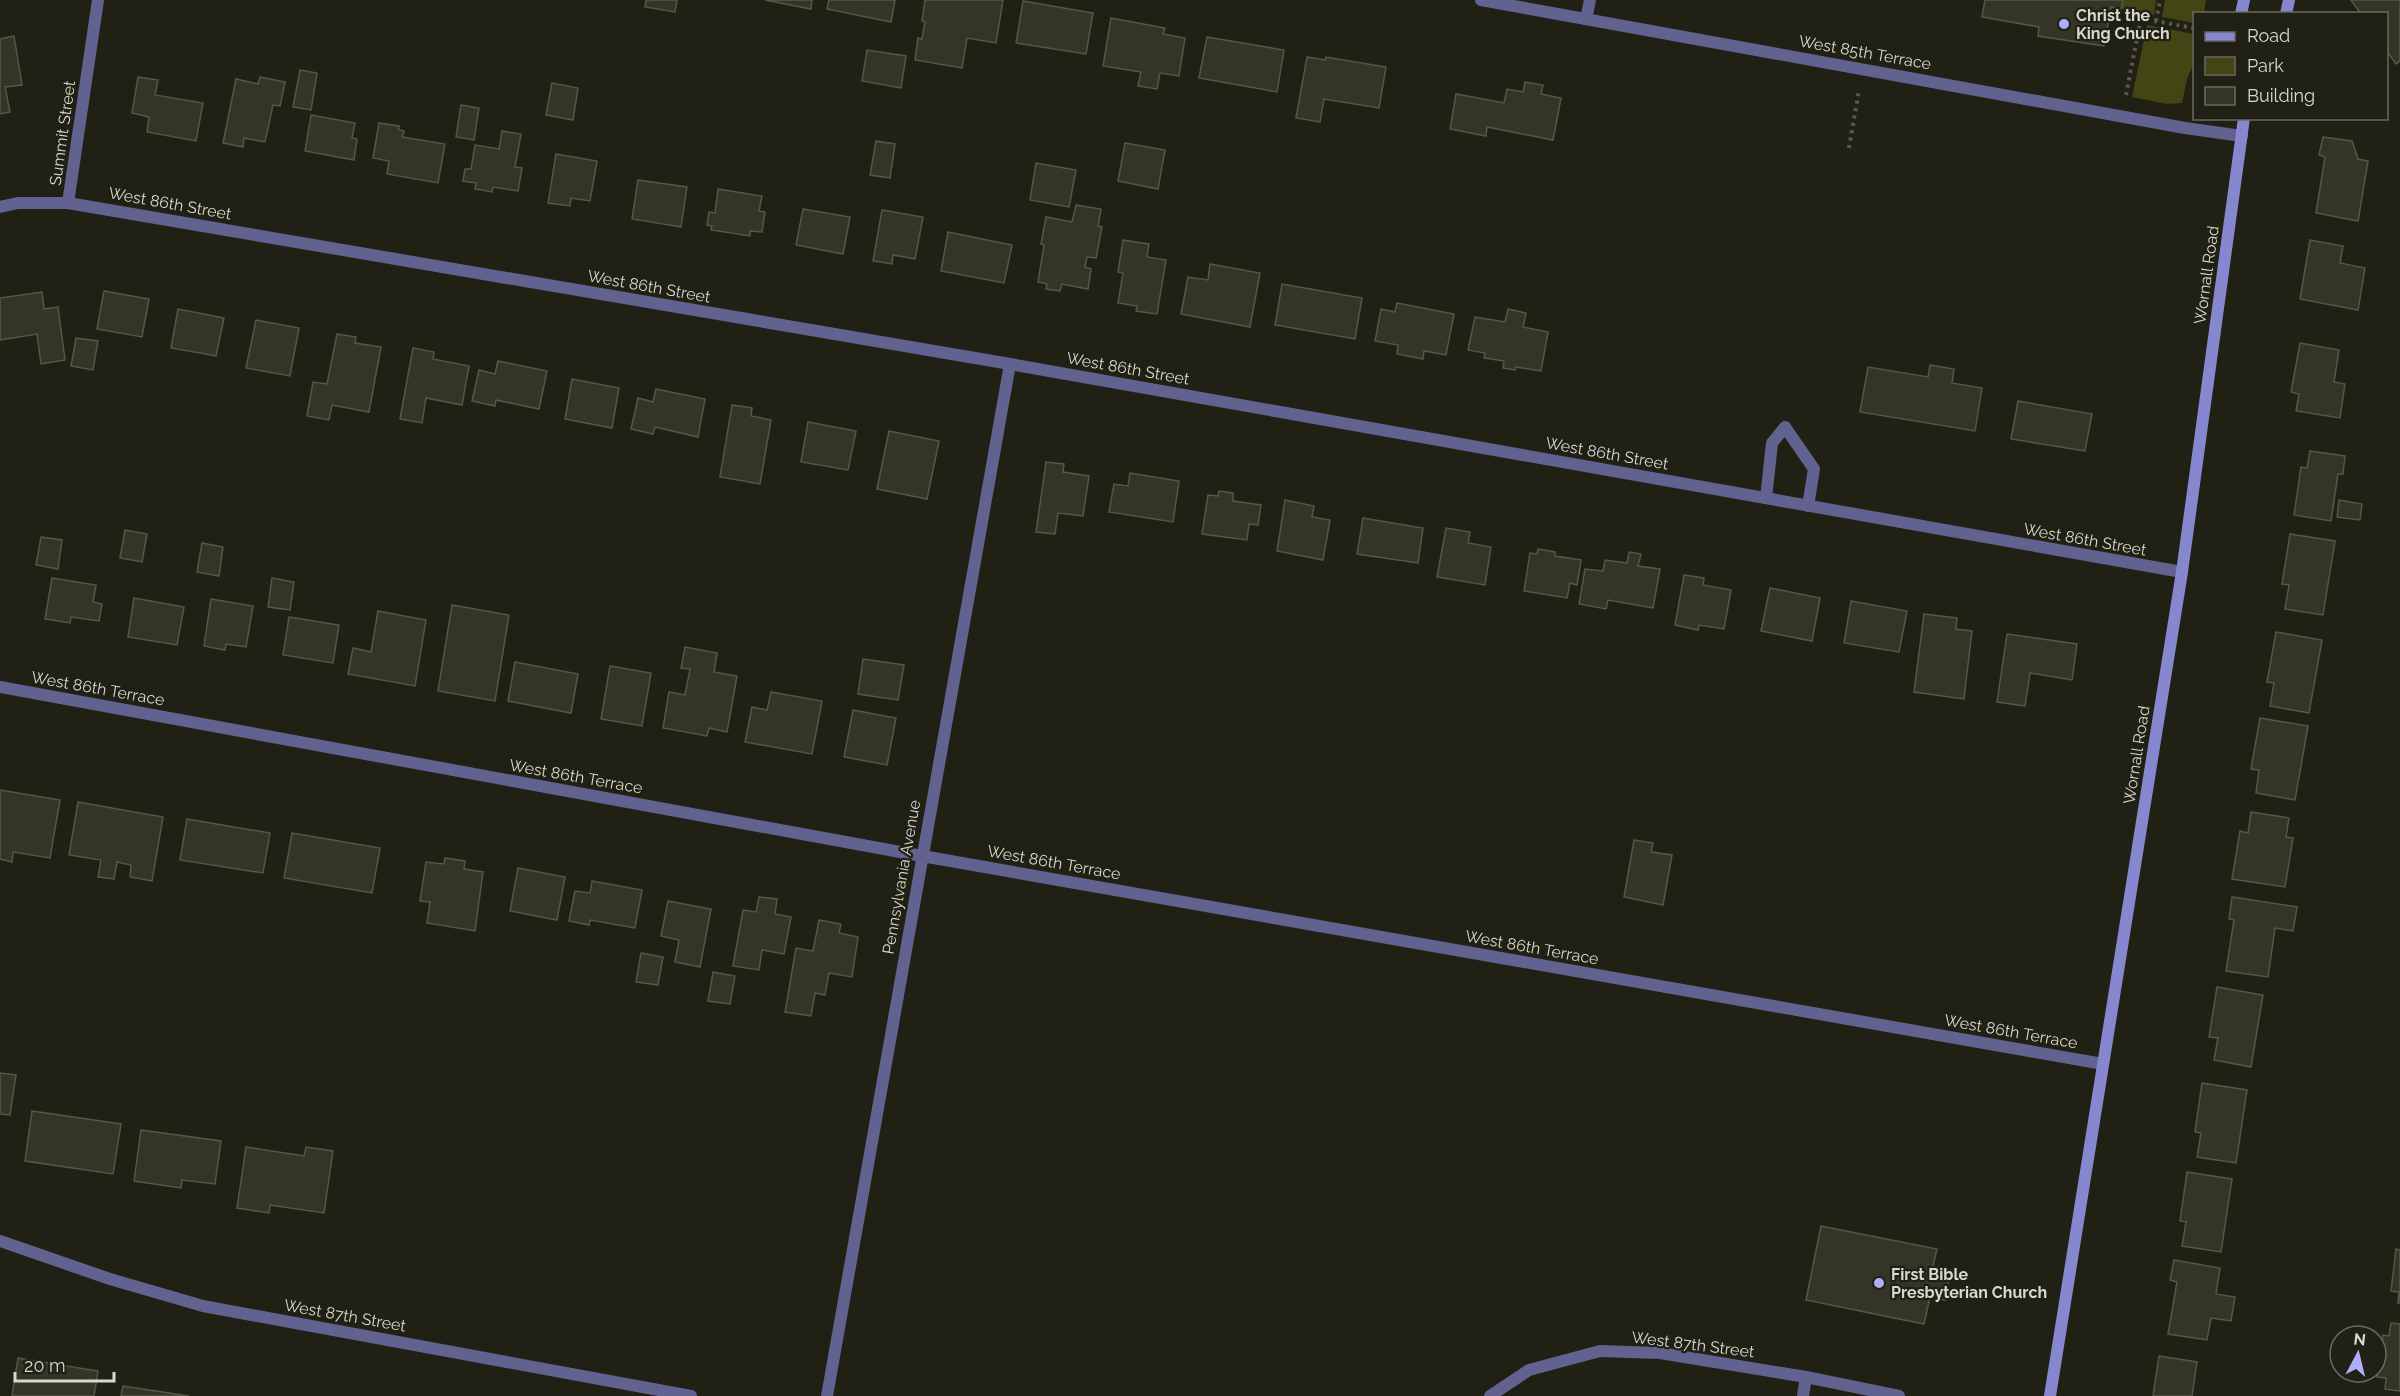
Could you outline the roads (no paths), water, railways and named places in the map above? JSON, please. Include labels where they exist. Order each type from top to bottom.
[{"type":"main road","name":"Wornall Road","points":[[2050,1396],[2182,573],[2244,120]]},
{"type":"street","name":"Summit Street","points":[[0,207],[18,203],[68,203],[98,0]]},
{"type":"street","name":"West 85th Terrace","points":[[1481,0],[2185,128],[2242,136]]},
{"type":"street","points":[[1586,19],[1590,0]]},
{"type":"street","name":"West 86th Street","points":[[68,203],[1011,364],[2182,573]]},
{"type":"street","name":"Pennsylvania Avenue","points":[[827,1396],[1011,364]]},
{"type":"street","points":[[1766,498],[1772,443],[1785,427],[1814,469],[1808,506]]},
{"type":"street","name":"West 86th Terrace","points":[[0,687],[922,856],[2103,1064]]},
{"type":"street","name":"West 87th Street","points":[[0,1241],[110,1279],[203,1306],[691,1396]]},
{"type":"street","name":"West 87th Street","points":[[1490,1396],[1529,1370],[1600,1351],[1660,1353],[1806,1377],[1899,1396]]},
{"type":"street","points":[[1803,1396],[1806,1377]]},
{"type":"place","name":"Christ the King Church","points":[[2064,24]]},
{"type":"place","name":"First Bible Presbyterian Church","points":[[1879,1283]]}]
